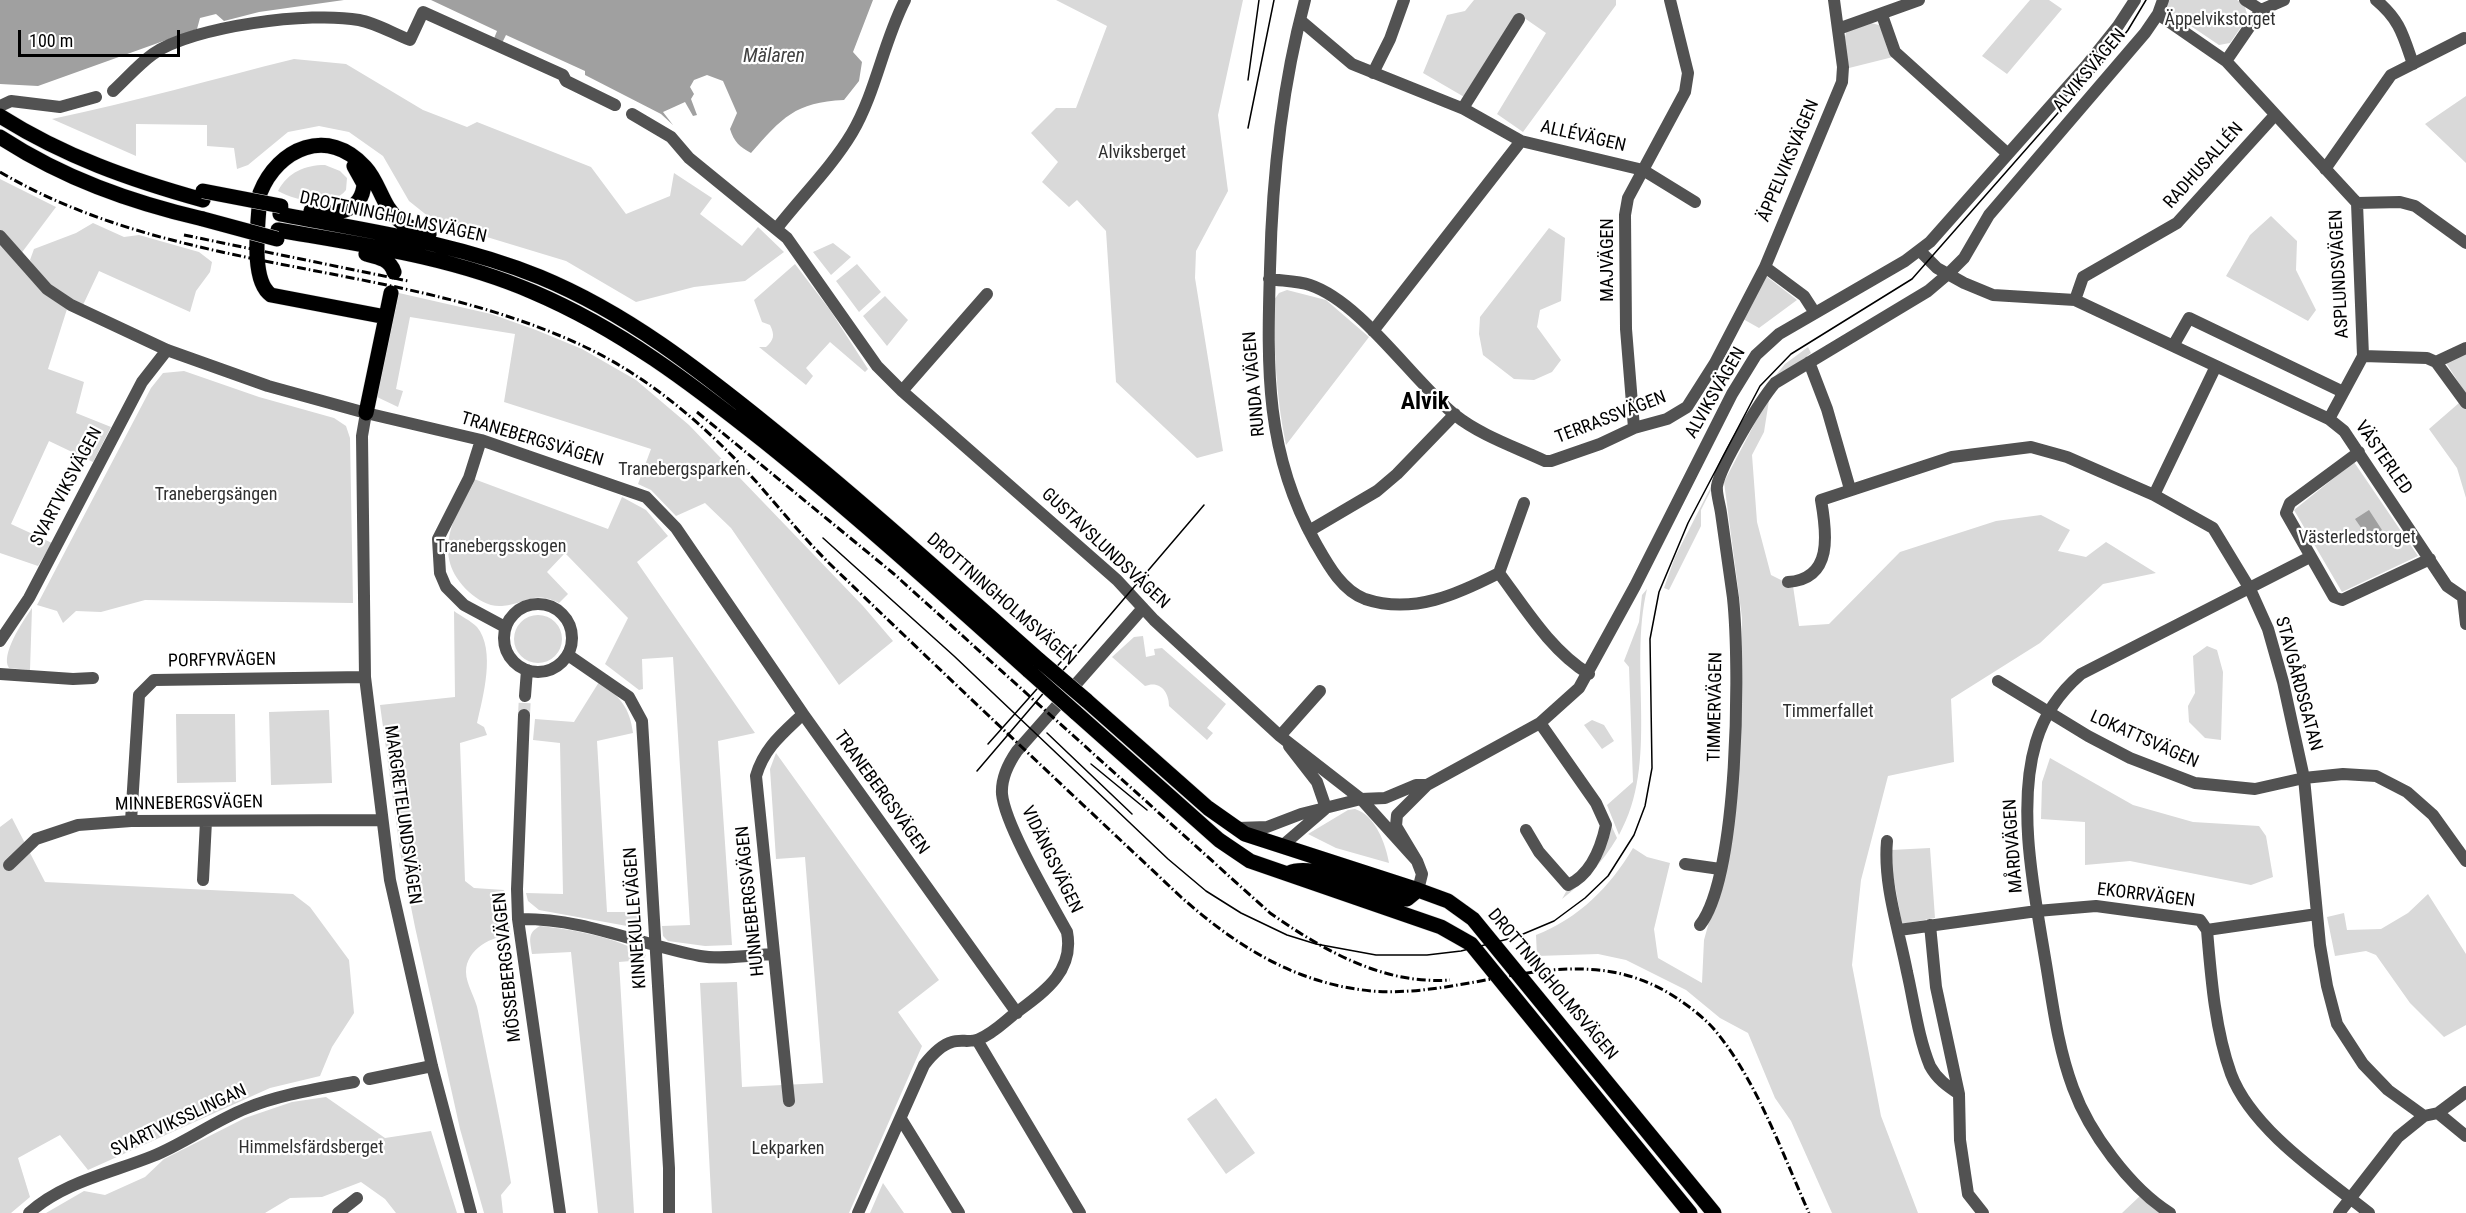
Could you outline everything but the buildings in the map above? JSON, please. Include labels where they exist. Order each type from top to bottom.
[{"type":"main road","name":"DROTTNINGHOLMSVÄGEN","points":[[0,116],[67,153],[152,186],[280,210],[444,246],[542,278],[589,300],[636,327],[714,382],[854,497],[1034,665],[1075,712],[1219,840],[1250,861],[1441,927],[1471,944],[1690,1213]]},
{"type":"main road","name":"DROTTNINGHOLMSVÄGEN","points":[[0,137],[74,178],[147,206],[277,235],[428,258],[485,274],[558,303],[630,342],[705,394],[791,462],[1034,665],[1086,700],[1208,808],[1234,828],[1256,839],[1448,901],[1473,919],[1713,1213]]},
{"type":"main road","points":[[386,317],[271,295],[261,284],[258,261],[260,193],[264,181],[279,161],[290,153],[303,148],[321,146],[339,150],[357,159],[372,176],[392,214],[406,226],[508,258],[542,278]]},
{"type":"main road","points":[[258,261],[266,194],[281,169],[304,156],[329,153],[353,165],[363,178],[364,188],[360,199],[346,210],[330,213],[280,210]]},
{"type":"main road","points":[[277,235],[374,256],[389,263],[394,272]]},
{"type":"main road","points":[[366,413],[391,292]]},
{"type":"main road","points":[[1282,846],[1281,858],[1287,874],[1304,870],[1398,898],[1413,896],[1418,890]]},
{"type":"street","points":[[777,228],[851,134],[867,102],[895,20],[905,0]]},
{"type":"street","name":"RUNDA VÄGEN","points":[[1305,0],[1272,180],[1269,279],[1268,366],[1276,437],[1297,507],[1329,567],[1345,585],[1365,599],[1422,604],[1459,594],[1499,573]]},
{"type":"street","points":[[1373,73],[1390,39],[1404,0]]},
{"type":"street","name":"MAJVÄGEN","points":[[1634,428],[1626,329],[1625,215],[1628,198],[1685,92],[1688,73],[1670,0]]},
{"type":"street","name":"ÄPPELVIKSVÄGEN","points":[[1765,267],[1842,82],[1843,67],[1834,0]]},
{"type":"street","points":[[1838,29],[1919,0]]},
{"type":"street","name":"ALVIKSVÄGEN","points":[[1417,861],[1395,821],[1402,808],[1427,785],[1540,723],[1567,701],[1589,674],[1746,369],[1779,334],[1920,251],[2008,154],[2118,26],[2135,0]]},
{"type":"street","name":"ALVIKSVÄGEN","points":[[1717,486],[1762,399],[1775,383],[1928,291],[1964,258],[1989,215],[2117,68],[2158,14],[2163,0]]},
{"type":"street","points":[[2245,0],[2261,10]]},
{"type":"street","points":[[2158,14],[2226,61],[2261,10],[2284,0]]},
{"type":"street","points":[[2376,0],[2391,12],[2400,24],[2413,64]]},
{"type":"street","points":[[113,91],[154,53],[193,37],[232,26],[268,20],[360,20],[410,40],[423,12],[563,75],[566,81],[615,105]]},
{"type":"street","points":[[1882,15],[1895,52],[2008,154]]},
{"type":"street","points":[[1463,108],[1519,19]]},
{"type":"street","name":"ALLÉVÄGEN","points":[[1300,20],[1352,64],[1463,108],[1521,141],[1643,170],[1695,202]]},
{"type":"street","points":[[2325,169],[2391,75],[2464,38]]},
{"type":"street","name":"ASPLUNDSVÄGEN","points":[[2226,61],[2357,203],[2362,356],[2341,391],[2329,419]]},
{"type":"street","points":[[0,106],[11,101],[60,107],[96,98]]},
{"type":"street","name":"GUSTAVSLUNDSVÄGEN","points":[[632,114],[671,137],[689,158],[777,228],[798,250],[877,366],[902,391],[1117,580],[1143,608],[1283,739],[1317,782],[1326,808]]},
{"type":"street","name":"RADHUSALLÉN","points":[[2075,300],[2084,277],[2177,223],[2275,115]]},
{"type":"street","points":[[1373,331],[1521,141]]},
{"type":"street","points":[[2357,203],[2400,202],[2415,206],[2466,243]]},
{"type":"street","name":"TRANEBERGSVÄGEN","points":[[0,236],[47,289],[71,305],[167,350],[268,386],[366,413],[481,440],[646,497],[676,528],[803,714],[1017,1012]]},
{"type":"street","name":"VÄSTERLED","points":[[1920,251],[1931,263],[1948,274],[1993,294],[2075,300],[2329,419],[2344,431],[2359,452],[2447,586],[2464,599]]},
{"type":"street","points":[[1765,267],[1804,296],[1815,313]]},
{"type":"street","name":"TERRASSVÄGEN","points":[[1269,279],[1309,285],[1327,293],[1373,331],[1466,423],[1545,461],[1600,444],[1634,428],[1667,418],[1687,407],[1715,363],[1765,267]]},
{"type":"street","points":[[902,391],[987,294]]},
{"type":"street","points":[[2173,346],[2189,318],[2341,391]]},
{"type":"street","points":[[2436,362],[2466,348]]},
{"type":"street","name":"SVARTVIKSVÄGEN","points":[[0,641],[29,598],[142,382],[167,350]]},
{"type":"street","points":[[2362,356],[2427,358],[2436,362],[2466,403]]},
{"type":"street","points":[[1809,362],[1827,409],[1850,489]]},
{"type":"street","points":[[2154,495],[2216,366]]},
{"type":"street","name":"MARGRETELUNDSVÄGEN","points":[[366,413],[362,436],[365,677],[382,820],[390,880],[432,1066],[471,1213]]},
{"type":"street","points":[[1309,531],[1377,491],[1397,474],[1455,414]]},
{"type":"street","points":[[481,440],[469,478],[438,538],[440,573],[446,587],[464,605],[505,627]]},
{"type":"street","name":"STAVGÅRDSGATAN","points":[[1788,582],[1802,581],[1813,576],[1819,569],[1826,530],[1821,500],[1953,457],[2031,447],[2067,458],[2154,495],[2213,528],[2250,589],[2268,629],[2283,682],[2304,778],[2317,914],[2327,986],[2337,1024],[2362,1065],[2388,1090],[2424,1116]]},
{"type":"street","points":[[2359,452],[2290,503],[2286,513],[2334,597],[2342,600],[2430,560]]},
{"type":"street","name":"TIMMERVÄGEN","points":[[1700,925],[1709,913],[1720,869],[1735,749],[1736,675],[1733,598],[1717,486]]},
{"type":"street","points":[[1524,502],[1499,573],[1549,637],[1570,660],[1589,674]]},
{"type":"street","name":"MÅRDVÄGEN","points":[[2170,1213],[2118,1163],[2096,1134],[2073,1090],[2059,1046],[2037,911],[2027,815],[2029,774],[2036,742],[2049,713],[2062,691],[2080,674],[2310,557]]},
{"type":"street","points":[[2464,599],[2466,624]]},
{"type":"street","points":[[537,603],[548,604],[565,616],[570,625],[573,635],[568,655],[563,662],[546,672],[526,670],[510,658],[503,638],[505,627],[517,610],[537,603]]},
{"type":"street","name":"VIDÄNGSVÄGEN","points":[[977,1040],[1052,985],[1058,976],[1069,942],[1067,932],[1008,813],[1002,795],[1005,774],[1017,751],[1143,608]]},
{"type":"street","name":"KINNEKULLEVÄGEN","points":[[568,655],[629,697],[642,721],[669,1168],[669,1213]]},
{"type":"street","points":[[525,696],[526,670]]},
{"type":"street","points":[[0,674],[74,679],[93,678]]},
{"type":"street","name":"PORFYRVÄGEN","points":[[130,821],[139,695],[154,680],[365,677]]},
{"type":"street","name":"LOKATTSVÄGEN","points":[[1998,681],[2049,713],[2130,758],[2196,783],[2255,789],[2304,778],[2343,774],[2376,777],[2406,792],[2433,815],[2466,861]]},
{"type":"street","points":[[1283,739],[1320,691]]},
{"type":"street","name":"HUNNEBERGSVÄGEN","points":[[789,1101],[756,776],[760,761],[771,744],[803,714]]},
{"type":"street","name":"MÖSSEBERGSVÄGEN","points":[[524,715],[517,889],[518,918],[560,1213]]},
{"type":"street","points":[[1527,830],[1539,852],[1568,885],[1575,882],[1595,859],[1606,825],[1596,803],[1540,723]]},
{"type":"street","name":"GUSTAVSLUNDSVÄGEN","points":[[1283,739],[1303,751],[1361,799],[1417,861]]},
{"type":"street","name":"ALVIKSVÄGEN","points":[[1234,828],[1267,827],[1301,814],[1361,799],[1385,798],[1416,785],[1427,785]]},
{"type":"street","points":[[1282,846],[1326,808]]},
{"type":"street","name":"MINNEBERGSVÄGEN","points":[[9,865],[36,839],[78,825],[130,821],[382,820]]},
{"type":"street","points":[[203,880],[206,821]]},
{"type":"street","points":[[1887,841],[1886,859],[1899,930],[1917,1019],[1930,1065],[1940,1081],[1959,1095]]},
{"type":"street","points":[[1417,861],[1422,874],[1418,890]]},
{"type":"street","points":[[1685,864],[1720,869]]},
{"type":"street","name":"EKORRVÄGEN","points":[[1899,930],[2037,911],[2106,907],[2200,920],[2207,930],[2317,914]]},
{"type":"street","points":[[518,918],[550,918],[605,929],[655,945],[702,956],[774,954]]},
{"type":"street","points":[[1930,925],[1936,987],[1959,1095],[1960,1140],[1968,1194],[1983,1213]]},
{"type":"street","points":[[2207,930],[2211,974],[2232,1076],[2248,1106],[2281,1141],[2369,1213]]},
{"type":"street","points":[[858,1213],[924,1065],[933,1054],[952,1041],[977,1040],[1080,1213]]},
{"type":"street","points":[[369,1079],[432,1066]]},
{"type":"street","name":"SVARTVIKSSLINGAN","points":[[29,1213],[45,1199],[72,1184],[112,1172],[158,1154],[246,1108],[286,1096],[354,1082]]},
{"type":"street","points":[[2339,1213],[2398,1137],[2424,1116],[2438,1113],[2466,1092]]},
{"type":"street","points":[[2438,1113],[2466,1136]]},
{"type":"street","points":[[901,1119],[959,1213]]},
{"type":"street","points":[[338,1213],[357,1198]]},
{"type":"green space","name":"Alviksberget","points":[[1056,0],[1243,0],[1218,115],[1228,191],[1196,251],[1195,278],[1223,451],[1197,458],[1116,382],[1106,231],[1077,200],[1069,207],[1042,182],[1058,162],[1031,133],[1056,108],[1076,108],[1107,26]]},
{"type":"green space","points":[[1474,0],[1616,0],[1616,5],[1523,132],[1497,114],[1546,33],[1520,15],[1466,98],[1423,73],[1447,15],[1465,11]]},
{"type":"green space","points":[[2030,0],[2049,0],[2062,9],[2007,74],[1982,56]]},
{"type":"green space","name":"Äppelvikstorget","points":[[2167,0],[2237,0],[2244,4],[2248,17],[2230,43],[2219,45],[2164,8]]},
{"type":"green space","points":[[1871,23],[1879,25],[1893,57],[1849,68],[1844,40],[1847,30]]},
{"type":"green space","points":[[294,59],[346,64],[423,110],[467,127],[477,122],[591,167],[626,214],[670,196],[674,173],[712,198],[700,214],[742,246],[758,227],[784,252],[745,281],[694,287],[636,302],[566,261],[434,221],[409,201],[383,156],[349,132],[319,126],[288,132],[248,165],[237,169],[234,148],[207,146],[207,125],[136,124],[136,156],[52,119]]},
{"type":"green space","points":[[2466,96],[2466,163],[2425,124]]},
{"type":"green space","points":[[325,165],[340,171],[347,178],[346,190],[340,196],[332,200],[313,201],[294,198],[278,191],[292,174],[311,166]]},
{"type":"green space","points":[[0,179],[56,207],[20,255],[0,231]]},
{"type":"green space","points":[[2271,216],[2297,241],[2296,270],[2316,310],[2308,321],[2226,276],[2250,235]]},
{"type":"green space","points":[[93,223],[124,237],[139,235],[199,252],[212,262],[210,272],[196,291],[190,312],[99,271],[83,305],[67,297],[46,281],[30,260],[34,249],[76,233]]},
{"type":"green space","points":[[1549,228],[1565,238],[1561,301],[1540,310],[1537,327],[1561,360],[1552,372],[1534,380],[1514,379],[1483,355],[1479,334],[1480,317]]},
{"type":"green space","points":[[0,243],[43,293],[67,309],[48,369],[84,382],[76,413],[111,427],[93,462],[49,441],[11,524],[52,543],[38,566],[0,553]]},
{"type":"green space","points":[[833,243],[851,257],[831,275],[813,252]]},
{"type":"green space","points":[[795,264],[830,310],[868,369],[865,372],[830,342],[806,368],[813,376],[806,385],[759,347],[766,347],[771,342],[773,332],[770,325],[762,322],[754,300]]},
{"type":"green space","points":[[857,264],[881,292],[859,312],[836,281]]},
{"type":"green space","points":[[1766,276],[1797,300],[1759,328],[1743,319]]},
{"type":"green space","points":[[1287,290],[1326,300],[1369,337],[1286,445],[1276,373],[1274,300],[1279,293]]},
{"type":"green space","name":"Tranebergsparken","points":[[399,293],[491,314],[536,330],[582,349],[636,380],[689,425],[863,606],[893,641],[839,685],[731,528],[705,503],[676,516],[651,490],[638,484],[651,449],[504,402],[515,334],[410,317],[396,389],[403,391],[398,407],[377,397]]},
{"type":"green space","points":[[885,296],[908,320],[887,346],[863,316]]},
{"type":"green space","points":[[1808,347],[1811,353],[1775,385],[1734,445],[1701,510],[1701,526],[1669,590],[1664,588],[1675,557],[1755,401],[1785,364]]},
{"type":"green space","points":[[2466,353],[2466,394],[2446,363]]},
{"type":"green space","name":"Tranebergsängen","points":[[184,371],[259,397],[334,418],[346,426],[350,438],[353,603],[145,600],[101,612],[76,611],[63,623],[57,611],[37,605],[151,388],[163,373]]},
{"type":"green space","name":"Timmerfallet","points":[[1770,394],[1764,432],[1752,455],[1757,522],[1771,575],[1793,586],[1799,626],[1829,624],[1900,552],[1996,521],[2041,515],[2070,530],[2058,551],[2086,557],[2106,542],[2156,573],[2103,584],[2040,643],[1951,699],[1954,762],[1888,776],[1861,880],[1852,965],[1881,1116],[1918,1213],[1832,1213],[1791,1121],[1775,1098],[1748,1033],[1720,1018],[1686,990],[1626,960],[1598,954],[1537,956],[1536,935],[1566,920],[1592,900],[1614,876],[1633,848],[1647,857],[1670,863],[1654,929],[1658,958],[1702,983],[1704,940],[1724,868],[1741,692],[1742,618],[1724,482]]},
{"type":"green space","points":[[2459,403],[2466,403],[2466,498],[2457,468],[2429,429]]},
{"type":"green space","name":"Västerledstorget","points":[[2354,462],[2418,556],[2342,592],[2294,510]]},
{"type":"green space","name":"Tranebergsskogen","points":[[474,479],[608,529],[622,497],[646,510],[668,536],[637,562],[755,733],[718,741],[732,945],[705,946],[668,941],[663,936],[662,926],[690,925],[673,657],[642,659],[643,689],[639,690],[605,664],[628,618],[565,553],[547,572],[568,594],[559,603],[550,599],[536,598],[511,605],[497,606],[476,598],[469,592],[457,578],[448,550],[453,522]]},
{"type":"green space","points":[[1647,589],[1640,651],[1641,746],[1638,777],[1631,807],[1619,835],[1607,805],[1633,782],[1629,667],[1624,661],[1639,622],[1642,595]]},
{"type":"green space","points":[[32,608],[30,670],[9,668],[7,662],[10,647],[18,629]]},
{"type":"green space","name":"Tranebergsskogen","points":[[454,611],[477,627],[483,637],[487,661],[485,687],[477,723],[484,727],[487,735],[460,743],[465,881],[474,888],[504,890],[511,935],[496,938],[481,945],[470,957],[466,972],[478,1011],[511,1183],[501,1195],[503,1213],[484,1213],[460,1129],[401,857],[380,705],[455,697]]},
{"type":"green space","points":[[533,615],[543,615],[558,625],[562,639],[558,653],[552,659],[543,663],[533,663],[518,653],[514,644],[514,634],[524,619]]},
{"type":"green space","points":[[1143,636],[1146,657],[1155,655],[1154,649],[1162,648],[1226,704],[1207,728],[1213,733],[1207,740],[1169,706],[1163,689],[1155,685],[1145,686],[1112,657],[1134,637]]},
{"type":"green space","points":[[2207,646],[2217,650],[2223,672],[2221,740],[2205,738],[2189,722],[2188,706],[2195,693],[2193,656]]},
{"type":"green space","points":[[599,682],[623,703],[632,724],[633,733],[597,741],[607,912],[642,912],[641,924],[638,928],[539,910],[528,901],[526,893],[563,894],[560,743],[533,740],[535,719],[574,722]]},
{"type":"green space","points":[[329,710],[332,783],[271,785],[269,712]]},
{"type":"green space","points":[[176,714],[235,714],[236,782],[177,783]]},
{"type":"green space","points":[[1592,720],[1604,725],[1614,741],[1602,749],[1584,725]]},
{"type":"green space","name":"Lekparken","points":[[776,753],[939,980],[898,1012],[922,1046],[849,1213],[712,1213],[700,983],[737,982],[742,1087],[823,1083],[805,857],[776,859],[770,769]]},
{"type":"green space","points":[[2050,758],[2133,805],[2193,822],[2259,826],[2266,836],[2273,877],[2251,885],[2130,861],[2085,865],[2085,822],[2041,819],[2042,782]]},
{"type":"green space","points":[[1601,803],[1617,838],[1592,871],[1562,899],[1567,890],[1600,859]]},
{"type":"green space","points":[[1355,809],[1362,812],[1374,824],[1382,839],[1389,863],[1336,848],[1308,834],[1348,810]]},
{"type":"green space","points":[[12,818],[45,882],[293,894],[310,907],[349,960],[354,1013],[332,1047],[320,1076],[270,1088],[88,1170],[60,1135],[18,1158],[30,1197],[11,1213],[0,1213],[0,827]]},
{"type":"green space","points":[[1930,848],[1935,918],[1902,924],[1890,858],[1891,850]]},
{"type":"green space","points":[[2428,894],[2466,954],[2466,1025],[2444,1037],[2410,1003],[2376,955],[2366,951],[2335,956],[2327,917],[2344,913],[2347,930],[2381,929],[2408,913]]},
{"type":"green space","points":[[540,926],[595,935],[621,943],[646,955],[643,960],[619,962],[634,1213],[598,1213],[571,952],[532,954],[531,934]]},
{"type":"green space","name":"Himmelsfärdsberget","points":[[326,1097],[385,1138],[431,1131],[457,1213],[396,1213],[385,1199],[361,1182],[322,1197],[290,1198],[265,1213],[46,1213],[84,1191],[105,1195],[145,1177],[164,1159],[245,1118],[292,1102]]},
{"type":"green space","points":[[1216,1098],[1255,1153],[1226,1174],[1187,1119]]},
{"type":"green space","points":[[883,1183],[904,1213],[870,1213]]},
{"type":"green space","points":[[2140,1196],[2162,1213],[2122,1213]]},
{"type":"water","points":[[0,0],[344,0],[259,12],[224,21],[216,14],[200,18],[197,29],[38,86],[0,84]]},
{"type":"water","name":"Mälaren","points":[[431,0],[873,0],[853,52],[862,62],[859,81],[844,100],[827,101],[801,108],[781,121],[751,153],[738,144],[733,137],[730,129],[737,113],[723,81],[707,75],[694,80],[690,87],[694,94],[691,99],[697,115],[693,116],[685,102],[663,112],[673,125],[661,114],[585,75],[585,71],[506,35],[501,45],[493,41],[497,31]]},
{"type":"water","points":[[2369,510],[2382,530],[2369,539],[2355,519]]},
{"type":"tunnel","points":[[524,715],[525,696]]},
{"type":"tram line","points":[[1248,80],[1259,0]]},
{"type":"tram line","points":[[1248,128],[1274,0]]},
{"type":"tram line","points":[[823,538],[954,656],[1168,859],[1206,891],[1241,913],[1287,935],[1316,944],[1376,955],[1427,955],[1461,951],[1516,937],[1554,921],[1585,898],[1608,876],[1634,835],[1645,806],[1652,768],[1650,639],[1659,592],[1688,523],[1760,386],[1791,354],[1912,279],[2108,56],[2128,30],[2146,0]]},
{"type":"tram line","points":[[977,771],[1204,505]]},
{"type":"tram line","points":[[988,744],[1076,645]]},
{"type":"tram line","points":[[1047,733],[1132,814]]},
{"type":"tram line","points":[[1091,764],[1147,810]]},
{"type":"railway","points":[[0,172],[69,206],[140,231],[214,250],[437,296],[510,317],[604,356],[667,398],[705,430],[741,465],[832,566],[1181,897],[1223,931],[1269,960],[1293,971],[1344,987],[1372,991],[1412,991],[1566,969],[1603,971],[1641,980],[1692,1009],[1713,1028],[1728,1048],[1767,1117],[1809,1213]]},
{"type":"railway","points":[[184,235],[408,281]]},
{"type":"railway","points":[[697,412],[894,574],[1270,913],[1333,952],[1378,971],[1401,977],[1450,980]]},
{"type":"district","name":"Alvik","points":[[1425,403]]}]
